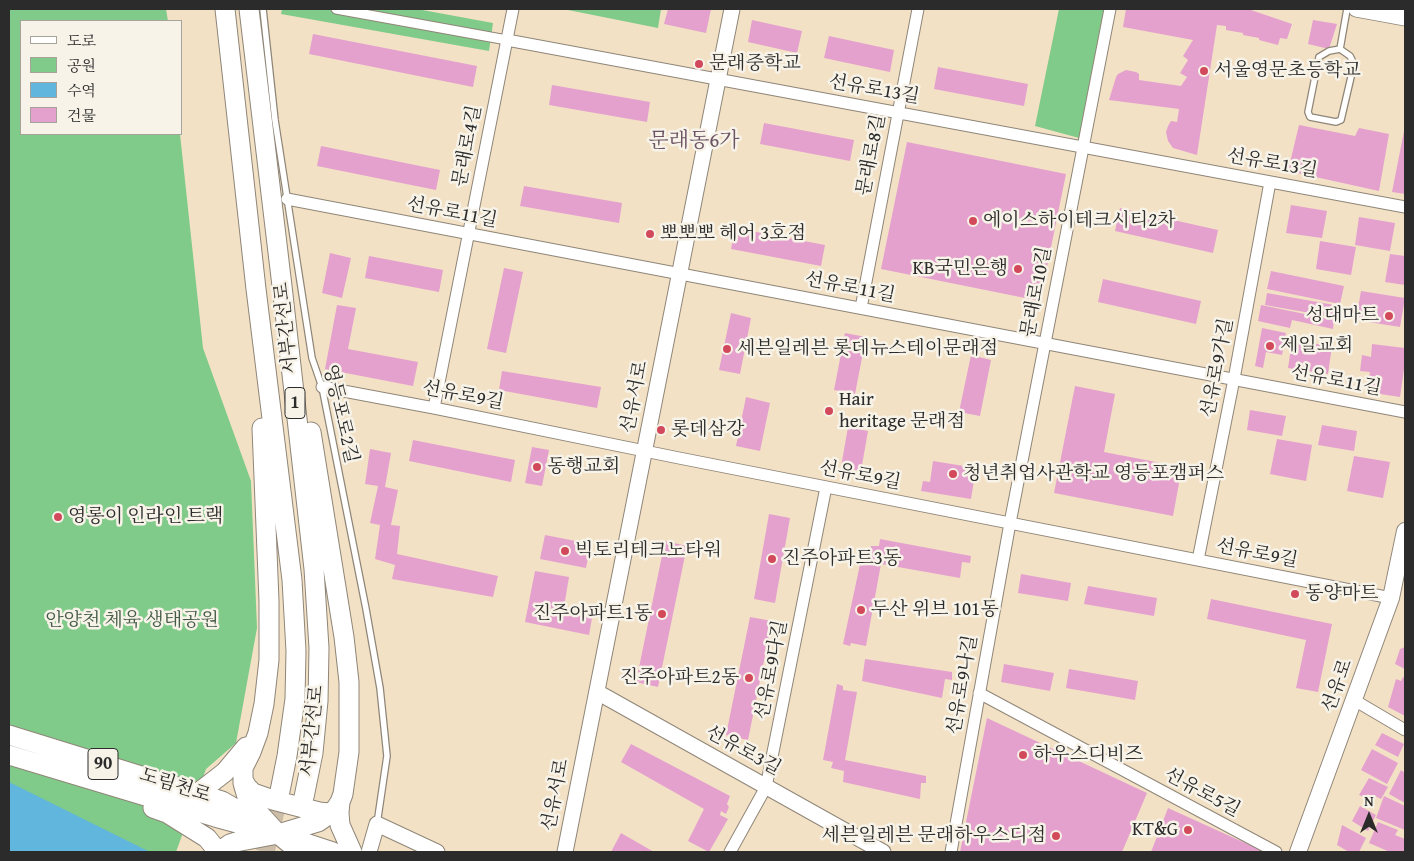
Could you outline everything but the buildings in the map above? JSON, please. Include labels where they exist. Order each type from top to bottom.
[{"type":"main road","name":"서부간선로","points":[[224,9],[292,580],[296,651],[295,699],[280,791]]},
{"type":"main road","name":"서부간선로","points":[[249,9],[313,559],[319,648],[318,701],[313,753],[304,797]]},
{"type":"main road","name":"1","points":[[282,286],[311,435],[344,636],[349,682],[349,752],[337,807],[340,824],[352,852]]},
{"type":"main road","name":"1","points":[[242,776],[243,768],[258,733],[266,685],[270,636],[256,289]]},
{"type":"main road","name":"선유로","points":[[1298,852],[1354,700],[1398,602],[1405,531]]},
{"type":"main road","points":[[218,852],[207,838],[192,809],[258,733]]},
{"type":"main road","name":"도림천로","points":[[9,734],[192,809],[333,852]]},
{"type":"main road","name":"도림천로","points":[[9,755],[192,809]]},
{"type":"main road","points":[[242,776],[247,787],[258,795],[319,812],[328,813],[337,807]]},
{"type":"main road","points":[[242,776],[244,789],[251,803],[278,834],[300,852]]},
{"type":"main road","points":[[218,852],[236,842],[278,834],[318,822],[337,807]]},
{"type":"main road","points":[[218,852],[230,850],[242,852]]},
{"type":"street","name":"선유로13길","points":[[336,9],[1405,206]]},
{"type":"street","name":"문래로4길","points":[[434,408],[513,9]]},
{"type":"street","name":"선유서로","points":[[565,852],[732,9]]},
{"type":"street","name":"문래로8길","points":[[861,308],[918,9]]},
{"type":"street","name":"문래로10길","points":[[1010,523],[1110,9]]},
{"type":"street","points":[[1356,9],[1405,18]]},
{"type":"street","name":"선유로9가길","points":[[1198,560],[1270,182]]},
{"type":"street","name":"선유로11길","points":[[287,199],[1405,412]]},
{"type":"street","name":"선유로9길","points":[[322,387],[1198,560],[1398,602]]},
{"type":"street","name":"선유로9다길","points":[[730,852],[766,787],[826,487]]},
{"type":"street","name":"선유로9나길","points":[[951,852],[1010,523]]},
{"type":"street","name":"선유로3길","points":[[597,692],[766,787],[873,850]]},
{"type":"street","name":"선유로5길","points":[[979,693],[1276,852]]},
{"type":"street","points":[[1354,700],[1405,730]]},
{"type":"street","points":[[370,852],[377,824],[437,852]]},
{"type":"lane","name":"영등포로2길","points":[[263,9],[275,120],[312,358],[322,387],[366,610],[384,726],[387,756],[377,824]]},
{"type":"lane","points":[[1340,49],[1347,9]]},
{"type":"lane","points":[[1340,49],[1350,56],[1354,64],[1341,120],[1336,122],[1310,117],[1308,112],[1319,57],[1329,51],[1340,49]]},
{"type":"green space","name":"안양천 체육 생태공원","points":[[9,9],[166,9],[168,20],[20,20],[20,135],[180,135],[203,348],[251,481],[257,628],[236,743],[206,769],[176,852],[9,852]]},
{"type":"green space","points":[[282,9],[417,9],[493,23],[489,51],[281,14]]},
{"type":"green space","points":[[563,9],[661,9],[658,28]]},
{"type":"green space","points":[[1059,9],[1104,9],[1079,138],[1035,126]]},
{"type":"water","points":[[9,782],[150,852],[9,852]]},
{"type":"tunnel","points":[[265,852],[280,791]]},
{"type":"place","name":"문래중학교","points":[[699,64]]},
{"type":"place","name":"서울영문초등학교","points":[[1204,71]]},
{"type":"place","name":"에이스하이테크시티2차","points":[[973,221]]},
{"type":"place","name":"뽀뽀뽀 헤어 3호점","points":[[650,234]]},
{"type":"place","name":"KB국민은행","points":[[1018,269]]},
{"type":"place","name":"성대마트","points":[[1389,316]]},
{"type":"place","name":"제일교회","points":[[1270,346]]},
{"type":"place","name":"세븐일레븐 롯데뉴스테이문래점","points":[[727,349]]},
{"type":"place","name":"Hair heritage 문래점","points":[[829,411]]},
{"type":"place","name":"롯데삼강","points":[[661,430]]},
{"type":"place","name":"동행교회","points":[[537,467]]},
{"type":"place","name":"청년취업사관학교 영등포캠퍼스","points":[[953,474]]},
{"type":"place","name":"영롱이 인라인 트랙","points":[[58,517]]},
{"type":"place","name":"빅토리테크노타워","points":[[565,551]]},
{"type":"place","name":"진주아파트3동","points":[[772,559]]},
{"type":"place","name":"동양마트","points":[[1295,594]]},
{"type":"place","name":"두산 위브 101동","points":[[861,610]]},
{"type":"place","name":"진주아파트1동","points":[[662,614]]},
{"type":"place","name":"진주아파트2동","points":[[749,678]]},
{"type":"place","name":"하우스디비즈","points":[[1023,755]]},
{"type":"place","name":"KT&G","points":[[1188,830]]},
{"type":"place","name":"세븐일레븐 문래하우스디점","points":[[1056,836]]},
{"type":"district","name":"문래동6가","points":[[694,142]]}]
